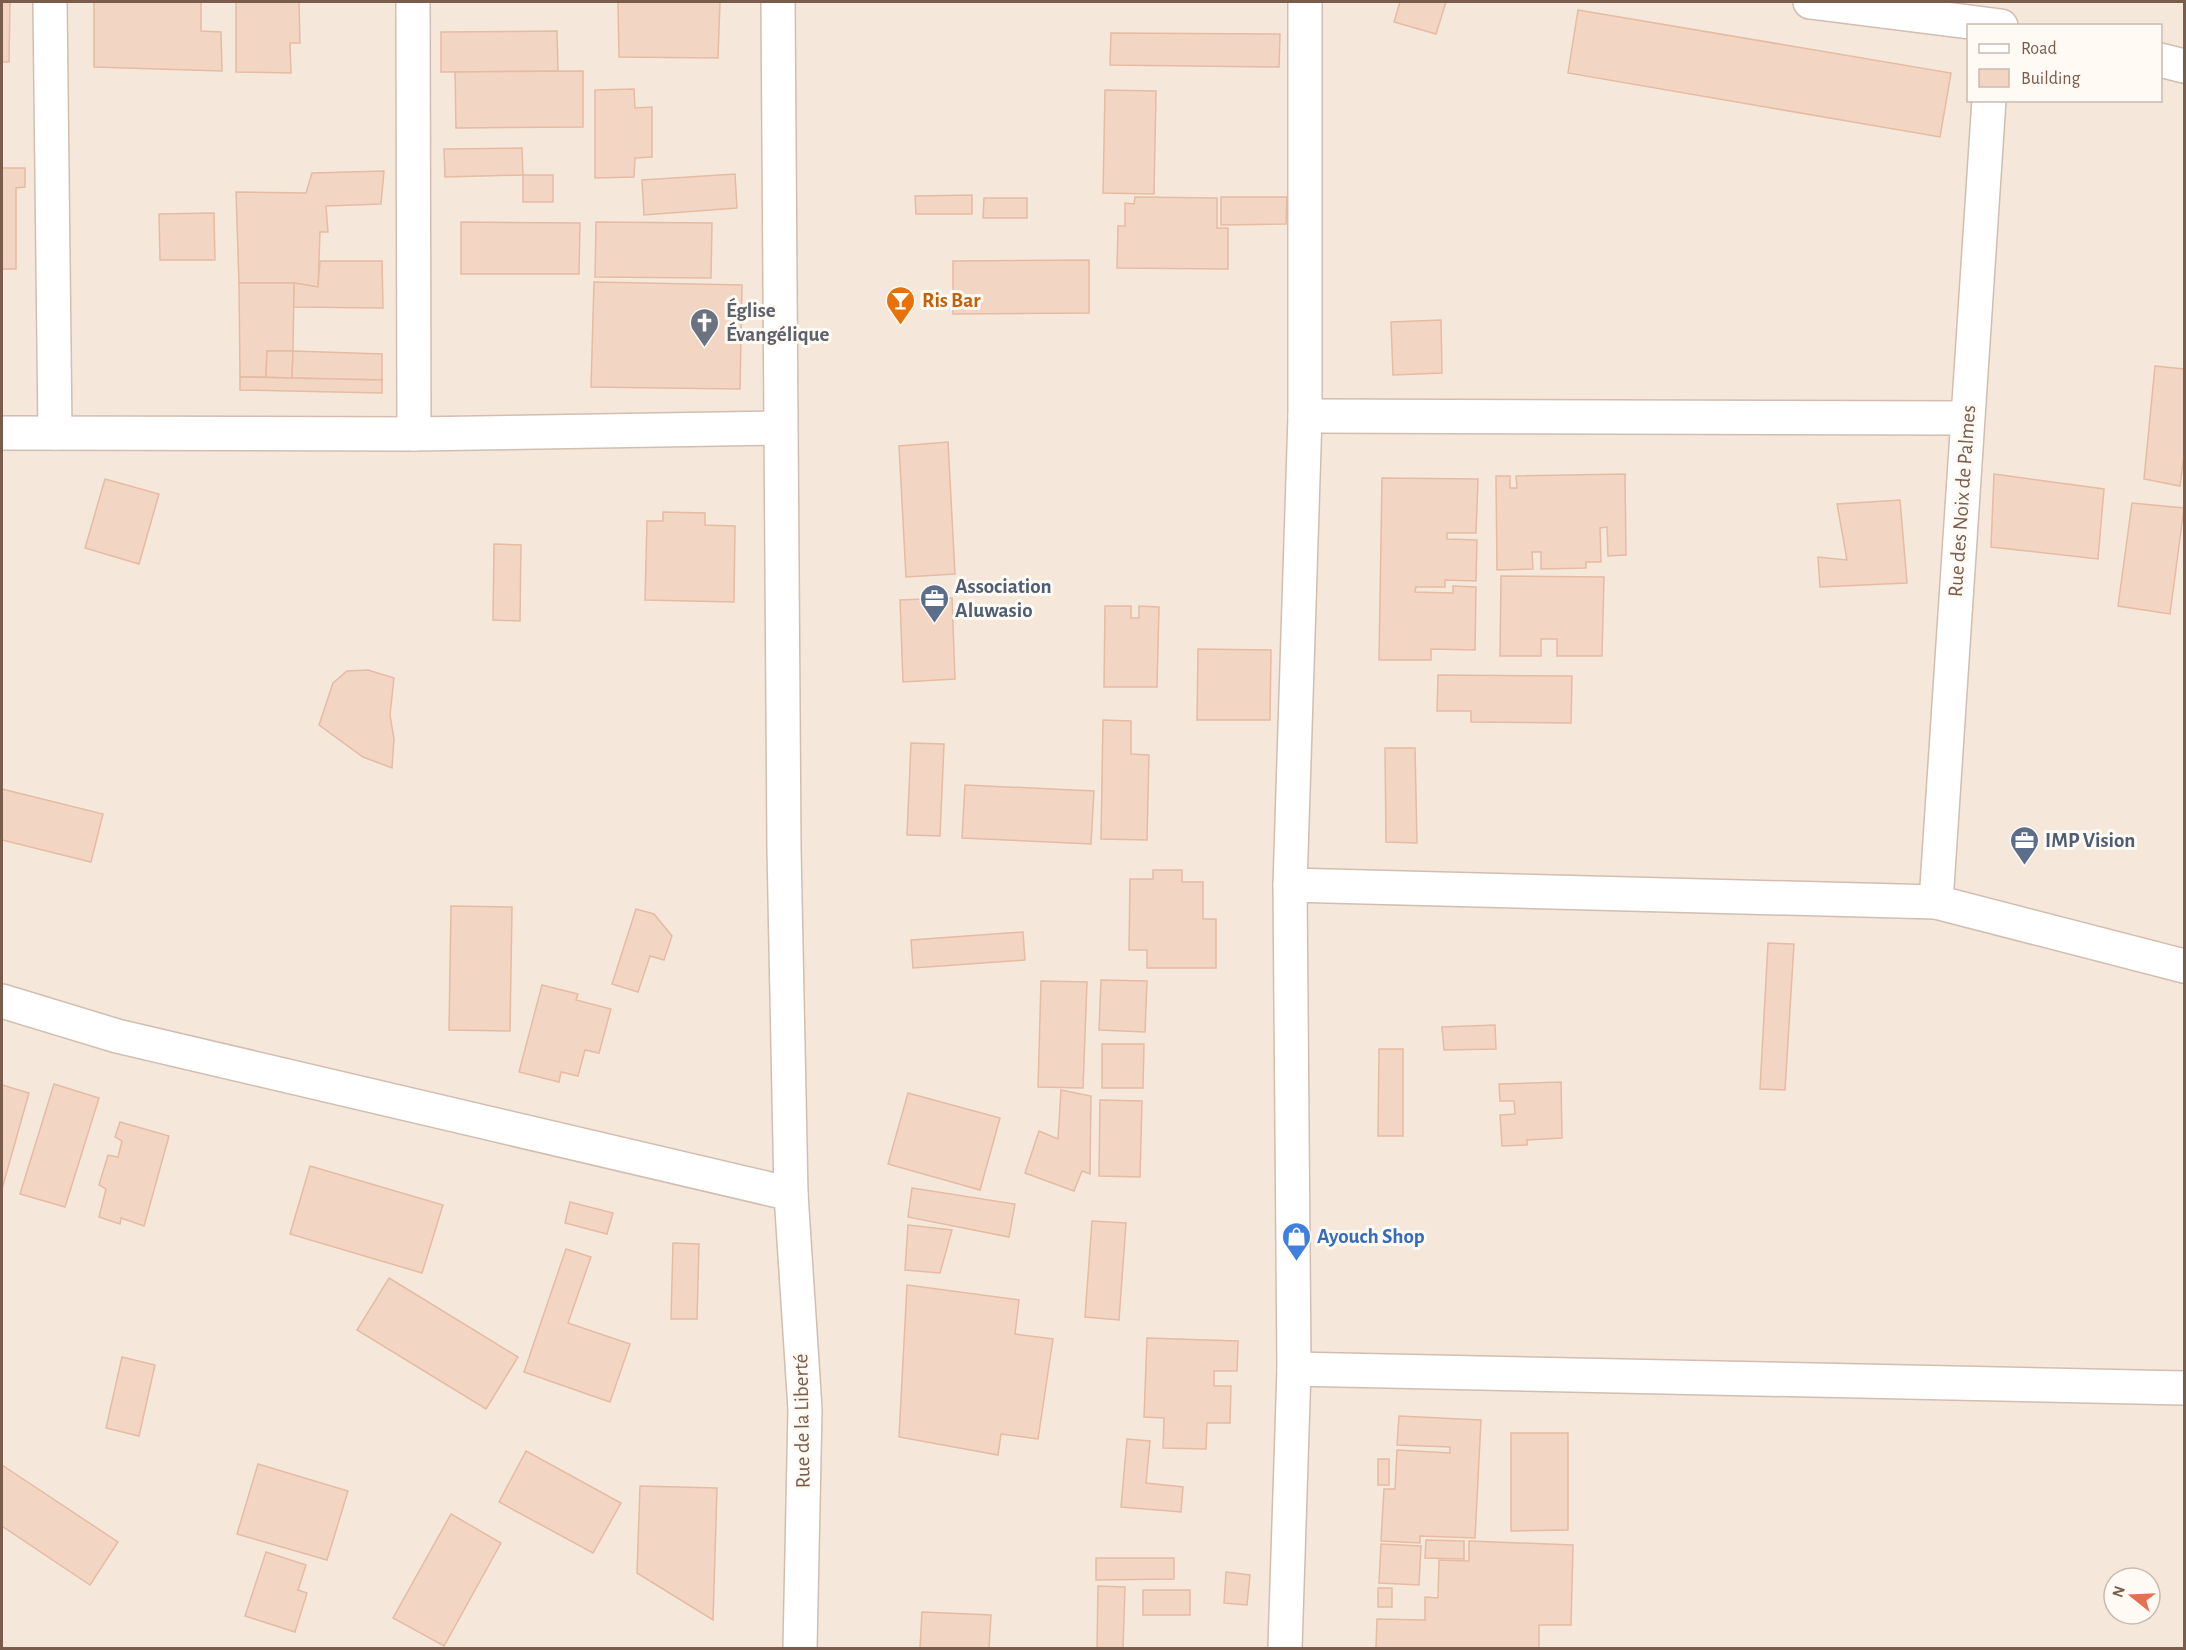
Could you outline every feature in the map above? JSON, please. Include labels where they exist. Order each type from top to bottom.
[{"type":"street","points":[[50,2],[55,433]]},
{"type":"street","points":[[413,2],[414,434]]},
{"type":"street","name":"Rue de la Liberté","points":[[778,2],[784,849],[791,1194],[805,1409],[800,1648]]},
{"type":"street","points":[[1285,1648],[1294,1370],[1290,885],[1305,416],[1305,2]]},
{"type":"street","points":[[1810,2],[1989,24]]},
{"type":"street","points":[[2162,60],[2184,66]]},
{"type":"street","name":"Rue des Noix de Palmes","points":[[1936,902],[1989,102]]},
{"type":"street","points":[[1305,416],[1967,418]]},
{"type":"street","points":[[2,433],[414,434],[780,428]]},
{"type":"street","points":[[1290,885],[1936,902],[2184,966]]},
{"type":"street","points":[[2,1001],[117,1036],[791,1194]]},
{"type":"street","points":[[1294,1370],[2184,1388]]},
{"type":"shaded area","points":[[2,2],[2184,2],[2184,1648],[2,1648]]},
{"type":"building","points":[[2,2],[10,2],[9,62],[2,62]]},
{"type":"building","points":[[94,2],[201,2],[201,31],[221,32],[222,71],[94,67]]},
{"type":"building","points":[[236,2],[299,2],[300,43],[290,43],[291,73],[236,72]]},
{"type":"building","points":[[618,2],[720,2],[718,58],[619,57]]},
{"type":"building","points":[[1400,2],[1446,2],[1436,34],[1394,22]]},
{"type":"building","points":[[1578,10],[1951,73],[1940,137],[1568,73]]},
{"type":"building","points":[[557,31],[558,71],[441,72],[441,32]]},
{"type":"building","points":[[1111,33],[1280,34],[1279,67],[1110,65]]},
{"type":"building","points":[[583,71],[583,127],[456,128],[455,72]]},
{"type":"building","points":[[634,89],[635,108],[652,107],[652,157],[635,158],[634,177],[595,178],[595,90]]},
{"type":"building","points":[[1105,90],[1156,91],[1154,194],[1103,193]]},
{"type":"building","points":[[522,148],[523,175],[445,177],[444,149]]},
{"type":"building","points":[[2,168],[25,168],[25,187],[16,188],[16,269],[2,269]]},
{"type":"building","points":[[384,171],[381,204],[326,206],[328,232],[320,232],[318,287],[294,283],[239,283],[236,192],[306,193],[312,173]]},
{"type":"building","points":[[735,174],[737,208],[644,215],[642,180]]},
{"type":"building","points":[[523,175],[553,175],[553,202],[523,202]]},
{"type":"building","points":[[972,195],[972,214],[916,214],[915,196]]},
{"type":"building","points":[[1135,197],[1217,198],[1217,228],[1228,228],[1228,269],[1117,268],[1118,226],[1125,226],[1125,203],[1134,204]]},
{"type":"building","points":[[1221,197],[1287,197],[1286,224],[1221,225]]},
{"type":"building","points":[[984,198],[1027,198],[1027,218],[983,218]]},
{"type":"building","points":[[214,213],[215,260],[160,260],[159,214]]},
{"type":"building","points":[[461,222],[580,223],[579,274],[461,274]]},
{"type":"building","points":[[596,222],[712,223],[711,278],[595,277]]},
{"type":"building","points":[[1089,260],[1089,313],[953,314],[953,261]]},
{"type":"building","points":[[320,261],[382,261],[383,308],[293,307],[294,283],[318,287]]},
{"type":"building","points":[[594,282],[742,285],[740,389],[591,387]]},
{"type":"building","points":[[239,283],[294,283],[293,351],[267,351],[266,377],[240,377]]},
{"type":"building","points":[[1441,320],[1442,373],[1393,375],[1391,322]]},
{"type":"building","points":[[267,351],[293,351],[292,378],[266,377]]},
{"type":"building","points":[[293,351],[382,354],[382,380],[292,378]]},
{"type":"building","points":[[2155,366],[2184,369],[2184,454],[2180,486],[2144,479]]},
{"type":"building","points":[[240,377],[382,380],[382,393],[240,390]]},
{"type":"building","points":[[948,442],[955,574],[906,577],[899,446]]},
{"type":"building","points":[[1625,474],[1626,555],[1608,556],[1607,527],[1600,528],[1601,562],[1586,562],[1586,568],[1541,569],[1541,552],[1532,552],[1533,569],[1497,570],[1496,476],[1510,476],[1510,488],[1517,488],[1516,476]]},
{"type":"building","points":[[1994,474],[2104,489],[2098,559],[1991,547]]},
{"type":"building","points":[[1382,478],[1478,479],[1476,533],[1447,533],[1447,539],[1477,540],[1476,581],[1445,580],[1445,587],[1416,587],[1415,592],[1453,593],[1453,586],[1476,587],[1475,650],[1431,649],[1431,660],[1379,660]]},
{"type":"building","points":[[105,479],[159,494],[139,564],[85,548]]},
{"type":"building","points":[[1900,500],[1907,583],[1820,587],[1818,557],[1847,560],[1837,504]]},
{"type":"building","points":[[2132,503],[2184,508],[2170,614],[2118,606]]},
{"type":"building","points":[[663,512],[705,513],[705,525],[735,526],[734,602],[645,600],[647,521],[663,521]]},
{"type":"building","points":[[494,544],[521,545],[520,621],[493,620]]},
{"type":"building","points":[[1501,576],[1604,577],[1602,656],[1557,656],[1557,639],[1541,639],[1541,656],[1500,656]]},
{"type":"building","points":[[952,598],[955,679],[903,682],[900,600]]},
{"type":"building","points":[[1105,606],[1131,606],[1131,618],[1139,618],[1139,606],[1159,607],[1157,687],[1104,687]]},
{"type":"building","points":[[1198,649],[1271,650],[1270,720],[1197,720]]},
{"type":"building","points":[[368,670],[394,678],[390,715],[394,739],[392,768],[363,757],[319,725],[333,683],[347,671]]},
{"type":"building","points":[[1438,675],[1572,676],[1571,723],[1471,722],[1471,711],[1437,711]]},
{"type":"building","points":[[1103,720],[1131,721],[1131,754],[1149,755],[1147,840],[1101,839]]},
{"type":"building","points":[[911,743],[944,744],[940,836],[907,835]]},
{"type":"building","points":[[1385,748],[1415,748],[1417,843],[1386,842]]},
{"type":"building","points":[[965,785],[1094,791],[1091,844],[962,838]]},
{"type":"building","points":[[2,789],[103,814],[91,862],[2,840]]},
{"type":"building","points":[[1153,870],[1182,870],[1182,882],[1203,882],[1203,919],[1216,919],[1216,968],[1147,968],[1147,950],[1129,950],[1130,879],[1153,879]]},
{"type":"building","points":[[451,906],[512,907],[510,1031],[449,1030]]},
{"type":"building","points":[[636,909],[654,914],[672,936],[664,960],[650,956],[638,992],[612,984]]},
{"type":"building","points":[[1023,932],[1025,960],[913,968],[911,940]]},
{"type":"building","points":[[1768,943],[1794,944],[1785,1090],[1760,1089]]},
{"type":"building","points":[[1101,980],[1147,981],[1145,1032],[1099,1030]]},
{"type":"building","points":[[1041,981],[1087,982],[1083,1088],[1038,1087]]},
{"type":"building","points":[[542,985],[578,994],[576,1000],[611,1009],[599,1053],[585,1050],[578,1076],[561,1072],[559,1082],[519,1072]]},
{"type":"building","points":[[1495,1025],[1496,1049],[1444,1050],[1442,1027]]},
{"type":"building","points":[[1102,1044],[1144,1044],[1143,1088],[1102,1088]]},
{"type":"building","points":[[1379,1049],[1403,1049],[1403,1136],[1378,1136]]},
{"type":"building","points":[[1561,1082],[1562,1138],[1527,1140],[1527,1145],[1502,1146],[1500,1115],[1515,1114],[1514,1101],[1500,1101],[1499,1084]]},
{"type":"building","points":[[54,1084],[99,1098],[65,1207],[20,1194]]},
{"type":"building","points":[[2,1085],[29,1093],[2,1189]]},
{"type":"building","points":[[1061,1090],[1091,1096],[1090,1174],[1082,1171],[1074,1191],[1025,1173],[1039,1131],[1058,1139]]},
{"type":"building","points":[[908,1093],[1000,1118],[980,1190],[888,1164]]},
{"type":"building","points":[[1100,1100],[1142,1101],[1140,1177],[1099,1176]]},
{"type":"building","points":[[120,1122],[169,1136],[144,1226],[121,1218],[120,1224],[99,1217],[106,1189],[99,1185],[108,1155],[118,1157],[122,1141],[115,1137]]},
{"type":"building","points":[[310,1166],[443,1205],[422,1273],[290,1234]]},
{"type":"building","points":[[912,1188],[1015,1204],[1009,1237],[908,1217]]},
{"type":"building","points":[[570,1202],[613,1213],[607,1234],[565,1223]]},
{"type":"building","points":[[1092,1221],[1126,1223],[1119,1320],[1085,1317]]},
{"type":"building","points":[[908,1225],[952,1230],[940,1273],[905,1270]]},
{"type":"building","points":[[673,1243],[699,1244],[697,1319],[671,1319]]},
{"type":"building","points":[[566,1249],[591,1257],[568,1323],[630,1344],[610,1402],[524,1372]]},
{"type":"building","points":[[389,1278],[518,1357],[486,1409],[357,1330]]},
{"type":"building","points":[[907,1285],[1019,1300],[1015,1334],[1053,1339],[1038,1439],[1001,1434],[998,1455],[899,1437]]},
{"type":"building","points":[[1147,1338],[1238,1341],[1237,1371],[1214,1371],[1214,1386],[1231,1386],[1230,1423],[1207,1423],[1206,1449],[1163,1448],[1164,1418],[1144,1417]]},
{"type":"building","points":[[122,1357],[155,1365],[139,1436],[106,1428]]},
{"type":"building","points":[[1399,1416],[1481,1420],[1475,1538],[1420,1536],[1420,1543],[1381,1541],[1384,1489],[1395,1489],[1397,1450],[1450,1453],[1450,1447],[1397,1445]]},
{"type":"building","points":[[1511,1433],[1568,1433],[1568,1530],[1511,1531]]},
{"type":"building","points":[[1127,1439],[1150,1441],[1146,1483],[1183,1487],[1181,1512],[1121,1507]]},
{"type":"building","points":[[526,1451],[621,1503],[593,1553],[499,1502]]},
{"type":"building","points":[[1378,1459],[1389,1459],[1389,1485],[1378,1485]]},
{"type":"building","points":[[258,1464],[348,1491],[327,1560],[237,1534]]},
{"type":"building","points":[[2,1465],[118,1542],[90,1585],[2,1526]]},
{"type":"building","points":[[640,1486],[717,1488],[713,1620],[637,1573]]},
{"type":"building","points":[[451,1514],[501,1543],[444,1646],[393,1618]]},
{"type":"building","points":[[1426,1540],[1464,1541],[1464,1559],[1425,1558]]},
{"type":"building","points":[[1469,1541],[1573,1545],[1571,1625],[1539,1625],[1539,1648],[1376,1648],[1377,1619],[1425,1620],[1425,1597],[1438,1598],[1439,1560],[1469,1561]]},
{"type":"building","points":[[1381,1544],[1421,1546],[1419,1585],[1379,1583]]},
{"type":"building","points":[[266,1552],[306,1565],[298,1590],[307,1593],[295,1632],[245,1616]]},
{"type":"building","points":[[1096,1558],[1174,1558],[1174,1579],[1096,1580]]},
{"type":"building","points":[[1226,1572],[1250,1575],[1247,1605],[1224,1603]]},
{"type":"building","points":[[1098,1586],[1125,1587],[1123,1648],[1097,1648]]},
{"type":"building","points":[[1378,1588],[1392,1588],[1392,1607],[1378,1607]]},
{"type":"building","points":[[1143,1590],[1190,1590],[1190,1615],[1143,1615]]},
{"type":"building","points":[[922,1612],[991,1615],[989,1648],[920,1648]]},
{"type":"place","name":"Ris Bar","points":[[901,326]]},
{"type":"place","name":"Église Évangélique","points":[[705,348]]},
{"type":"place","name":"Association Aluwasio","points":[[934,624]]},
{"type":"place","name":"IMP Vision","points":[[2024,866]]},
{"type":"place","name":"Ayouch Shop","points":[[1296,1262]]}]
